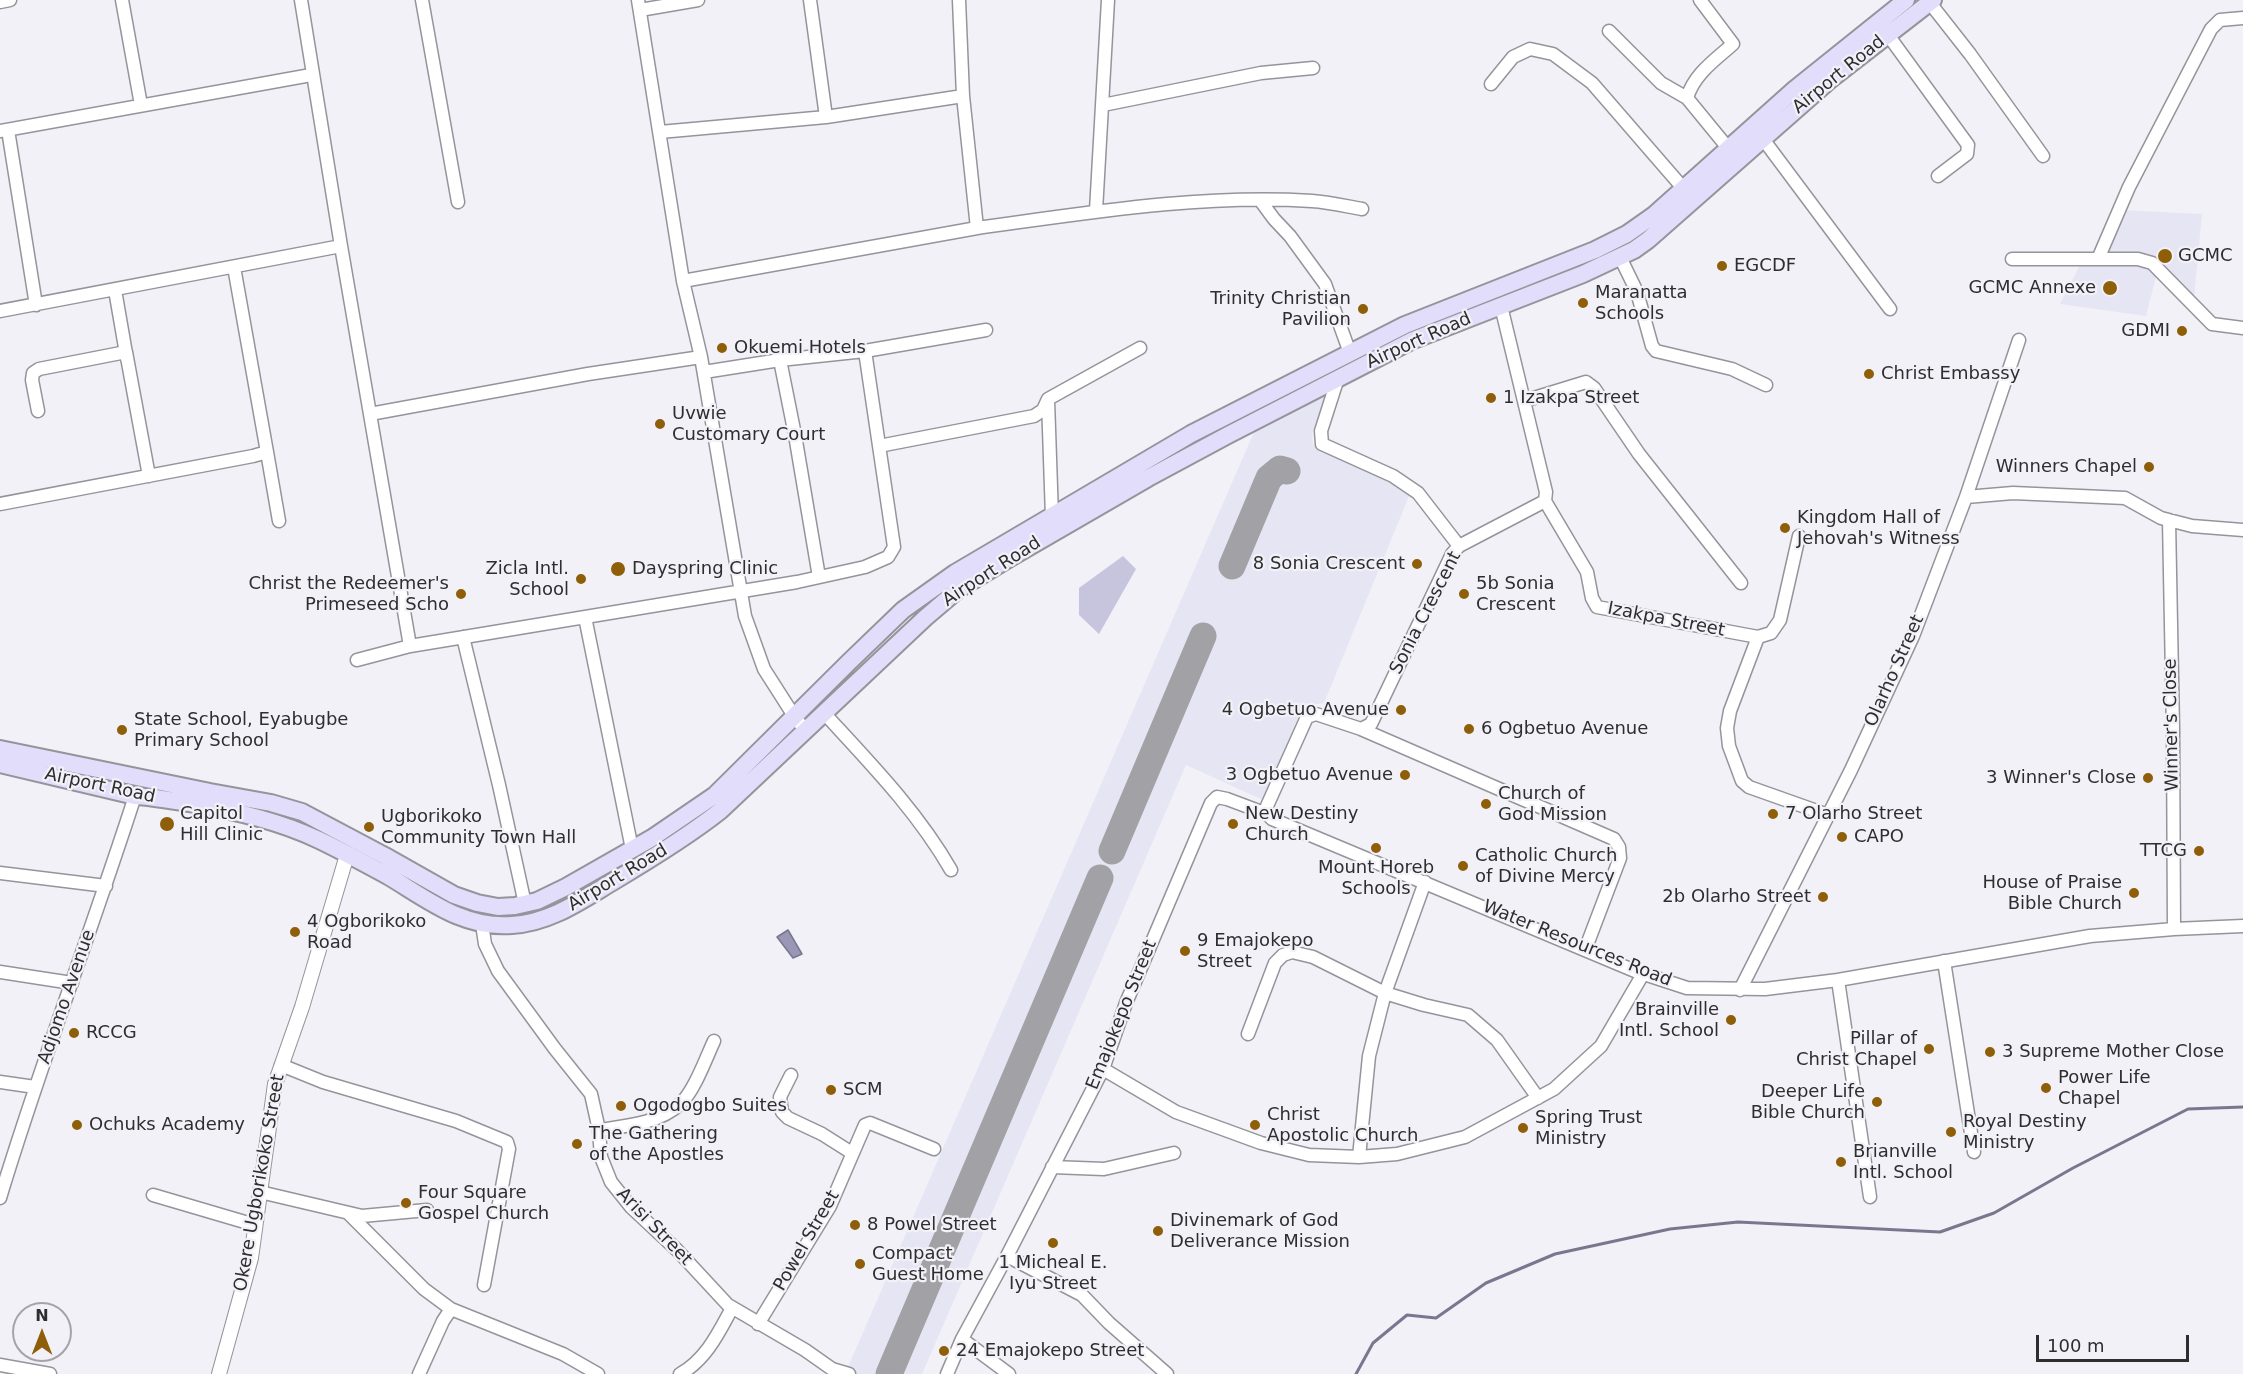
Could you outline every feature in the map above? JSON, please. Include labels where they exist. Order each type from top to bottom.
[{"type":"main road","name":"Airport Road","points":[[0,749],[271,803],[319,821],[454,895],[498,907],[537,901],[632,849],[715,795],[903,610],[955,573],[1052,517],[1410,341],[1583,274],[1620,257],[1648,240],[1831,79],[1906,0]]},
{"type":"main road","name":"Airport Road","points":[[0,764],[135,796],[152,796],[262,818],[291,828],[347,855],[388,876],[435,906],[482,924],[511,925],[537,921],[564,910],[684,839],[720,811],[925,618],[959,589],[1144,471],[1191,434],[1405,325],[1595,250],[1627,234],[1654,215],[1728,148],[1864,43],[1888,35],[1931,2]]},
{"type":"street","points":[[0,2],[10,0]]},
{"type":"street","points":[[122,0],[141,105]]},
{"type":"street","points":[[301,0],[340,246],[411,646]]},
{"type":"street","points":[[422,0],[458,202]]},
{"type":"street","points":[[698,0],[639,5],[683,281],[704,372],[745,616],[764,669],[805,730]]},
{"type":"street","points":[[810,0],[826,117]]},
{"type":"street","points":[[959,0],[963,96],[977,228]]},
{"type":"street","points":[[1096,211],[1108,0]]},
{"type":"street","points":[[1688,98],[1696,78],[1733,44],[1700,0]]},
{"type":"street","points":[[1931,2],[2043,156]]},
{"type":"street","points":[[2098,259],[2129,187],[2211,29],[2220,20],[2243,18]]},
{"type":"street","points":[[1609,31],[1660,83],[1688,98],[1728,148]]},
{"type":"street","points":[[1888,35],[1968,145],[1967,154],[1938,176]]},
{"type":"street","points":[[1491,84],[1513,57],[1530,49],[1553,54],[1592,83],[1683,188]]},
{"type":"street","points":[[1103,105],[1261,73],[1313,68]]},
{"type":"street","points":[[36,305],[4,131],[312,75]]},
{"type":"street","points":[[660,132],[826,117],[963,96]]},
{"type":"street","points":[[1763,139],[1890,309]]},
{"type":"street","points":[[683,281],[977,228],[1096,211],[1239,200],[1313,201],[1362,209]]},
{"type":"street","points":[[1260,200],[1325,284],[1350,353]]},
{"type":"street","points":[[0,311],[340,246]]},
{"type":"street","points":[[1620,257],[1637,292],[1652,346],[1656,351],[1732,369],[1766,384]]},
{"type":"street","points":[[2012,259],[2138,259],[2152,263],[2212,324],[2243,328]]},
{"type":"street","points":[[234,267],[279,521]]},
{"type":"street","points":[[115,290],[149,476]]},
{"type":"street","name":"Izakpa Street","points":[[1501,306],[1546,492],[1545,501],[1587,572],[1592,598],[1597,607],[1758,637]]},
{"type":"street","points":[[704,372],[780,360],[865,351],[986,330]]},
{"type":"street","name":"Olarho Street","points":[[1740,990],[1913,636],[1966,497],[2019,339]]},
{"type":"street","points":[[879,446],[1034,416],[1043,411],[1048,399],[1140,348]]},
{"type":"street","points":[[357,660],[411,646],[819,577],[865,567],[888,557],[894,547],[865,351]]},
{"type":"street","points":[[38,411],[32,380],[33,374],[39,369],[126,352],[128,364]]},
{"type":"street","points":[[370,414],[588,374],[701,357]]},
{"type":"street","points":[[780,360],[819,577]]},
{"type":"street","points":[[1338,378],[1321,431],[1322,444],[1393,476],[1418,493],[1459,546]]},
{"type":"street","points":[[1524,402],[1586,382],[1594,388],[1639,454],[1741,583]]},
{"type":"street","points":[[1048,399],[1052,517]]},
{"type":"street","points":[[0,504],[267,452]]},
{"type":"street","points":[[1966,497],[2013,493],[2125,498],[2161,518],[2192,526],[2243,530]]},
{"type":"street","name":"Sonia Crescent","points":[[1361,729],[1371,724],[1452,554],[1459,546],[1545,501]]},
{"type":"street","name":"Winner's Close","points":[[2169,520],[2174,929]]},
{"type":"street","points":[[1799,536],[1780,620],[1771,633],[1758,637],[1730,711],[1727,728],[1730,746],[1742,781],[1749,786],[1828,814]]},
{"type":"street","points":[[585,617],[632,849]]},
{"type":"street","points":[[463,637],[502,796],[525,904]]},
{"type":"street","points":[[824,713],[892,786],[933,839],[951,870]]},
{"type":"street","points":[[1267,814],[1268,806],[1307,717],[1316,714],[1361,729],[1614,839],[1619,847],[1620,858],[1585,950]]},
{"type":"street","name":"Adjomo Avenue","points":[[0,1198],[35,1087],[106,886],[135,796]]},
{"type":"street","name":"Emajokepo Street","points":[[947,1374],[962,1339],[1103,1069],[1126,1003],[1211,803],[1217,797],[1267,814]]},
{"type":"street","name":"Water Resources Road","points":[[1267,814],[1272,819],[1585,950],[1643,974],[1687,988],[1765,989],[1838,980],[2090,936],[2243,926]]},
{"type":"street","name":"Okere Ugborikoko Street","points":[[219,1374],[251,1258],[275,1084],[302,1007],[347,855]]},
{"type":"street","points":[[0,873],[106,886]]},
{"type":"street","points":[[1359,1157],[1369,1056],[1385,993],[1425,882]]},
{"type":"street","name":"Arisi Street","points":[[482,924],[485,944],[498,970],[555,1049],[591,1094],[599,1130],[601,1157],[611,1182],[631,1207],[677,1250],[732,1308],[805,1350],[832,1369],[849,1374]]},
{"type":"street","points":[[1248,1034],[1275,963],[1283,955],[1292,952],[1313,957],[1385,993],[1468,1015],[1497,1040],[1538,1098]]},
{"type":"street","points":[[1944,961],[1974,1152]]},
{"type":"street","points":[[0,972],[72,983]]},
{"type":"street","points":[[1103,1069],[1176,1112],[1232,1134],[1309,1155],[1359,1157],[1397,1154],[1465,1137],[1554,1089],[1601,1046],[1643,974]]},
{"type":"street","points":[[1838,980],[1870,1197]]},
{"type":"street","points":[[599,1130],[639,1123],[681,1104],[697,1078],[714,1041]]},
{"type":"street","points":[[281,1065],[323,1082],[456,1121],[507,1142],[510,1149],[484,1285]]},
{"type":"street","points":[[791,1075],[780,1097],[782,1112],[788,1118],[822,1134],[852,1153]]},
{"type":"street","points":[[0,1082],[35,1087]]},
{"type":"street","name":"Powel Street","points":[[758,1324],[830,1206],[865,1125],[870,1123],[934,1149]]},
{"type":"street","points":[[1052,1167],[1104,1169],[1174,1153]]},
{"type":"street","points":[[260,1192],[362,1216],[427,1210]]},
{"type":"street","points":[[153,1195],[255,1225]]},
{"type":"street","points":[[349,1214],[424,1288],[451,1309],[563,1354],[598,1374]]},
{"type":"street","points":[[1007,1256],[1082,1295],[1109,1323],[1167,1374]]},
{"type":"street","points":[[680,1374],[688,1370],[709,1349],[732,1308]]},
{"type":"street","points":[[419,1374],[443,1321],[451,1309]]},
{"type":"street","points":[[962,1339],[1009,1374]]},
{"type":"street","points":[[0,1365],[50,1374]]},
{"type":"shaded area","name":"GCMC","points":[[2120,210],[2202,214],[2194,298],[2159,259],[2106,253]]},
{"type":"shaded area","name":"GCMC Annexe","points":[[2080,265],[2146,265],[2157,273],[2146,316],[2060,304]]},
{"type":"shaded area","points":[[1328,395],[1312,432],[1313,445],[1412,489],[1324,703],[1303,706],[1263,800],[1186,765],[922,1374],[845,1374],[1254,432]]},
{"type":"shaded area","points":[[1123,556],[1136,569],[1099,634],[1079,615],[1079,588]]},
{"type":"shaded area","points":[[788,930],[802,954],[793,958],[777,937]]},
{"type":"waterway","points":[[1356,1374],[1373,1343],[1407,1315],[1436,1318],[1486,1283],[1555,1254],[1670,1229],[1738,1222],[1940,1232],[1994,1213],[2073,1168],[2188,1109],[2243,1107]]},
{"type":"taxiway","points":[[1232,566],[1269,478],[1280,469],[1287,471]]},
{"type":"taxiway","points":[[1112,851],[1203,636]]},
{"type":"taxiway","points":[[889,1374],[1100,878]]},
{"type":"place","name":"GCMC","points":[[2165,256]]},
{"type":"place","name":"EGCDF","points":[[1722,266]]},
{"type":"place","name":"GCMC Annexe","points":[[2110,288]]},
{"type":"place","name":"Maranatta Schools","points":[[1583,303]]},
{"type":"place","name":"Trinity Christian Pavilion","points":[[1363,309]]},
{"type":"place","name":"GDMI","points":[[2182,331]]},
{"type":"place","name":"Okuemi Hotels","points":[[722,348]]},
{"type":"place","name":"Christ Embassy","points":[[1869,374]]},
{"type":"place","name":"1 Izakpa Street","points":[[1491,398]]},
{"type":"place","name":"Uvwie Customary Court","points":[[660,424]]},
{"type":"place","name":"Winners Chapel","points":[[2149,467]]},
{"type":"place","name":"Kingdom Hall of Jehovah's Witness","points":[[1785,528]]},
{"type":"place","name":"8 Sonia Crescent","points":[[1417,564]]},
{"type":"place","name":"Dayspring Clinic","points":[[618,569]]},
{"type":"place","name":"Zicla Intl. School","points":[[581,579]]},
{"type":"place","name":"Christ the Redeemer's Primeseed Scho","points":[[461,594]]},
{"type":"place","name":"5b Sonia Crescent","points":[[1464,594]]},
{"type":"place","name":"4 Ogbetuo Avenue","points":[[1401,710]]},
{"type":"place","name":"6 Ogbetuo Avenue","points":[[1469,729]]},
{"type":"place","name":"State School, Eyabugbe Primary School","points":[[122,730]]},
{"type":"place","name":"3 Ogbetuo Avenue","points":[[1405,775]]},
{"type":"place","name":"3 Winner's Close","points":[[2148,778]]},
{"type":"place","name":"Church of God Mission","points":[[1486,804]]},
{"type":"place","name":"7 Olarho Street","points":[[1773,814]]},
{"type":"place","name":"Capitol Hill Clinic","points":[[167,824]]},
{"type":"place","name":"New Destiny Church","points":[[1233,824]]},
{"type":"place","name":"Ugborikoko Community Town Hall","points":[[369,827]]},
{"type":"place","name":"CAPO","points":[[1842,837]]},
{"type":"place","name":"Mount Horeb Schools","points":[[1376,848]]},
{"type":"place","name":"TTCG","points":[[2199,851]]},
{"type":"place","name":"Catholic Church of Divine Mercy","points":[[1463,866]]},
{"type":"place","name":"House of Praise Bible Church","points":[[2134,893]]},
{"type":"place","name":"2b Olarho Street","points":[[1823,897]]},
{"type":"place","name":"4 Ogborikoko Road","points":[[295,932]]},
{"type":"place","name":"9 Emajokepo Street","points":[[1185,951]]},
{"type":"place","name":"Brainville Intl. School","points":[[1731,1020]]},
{"type":"place","name":"RCCG","points":[[74,1033]]},
{"type":"place","name":"Pillar of Christ Chapel","points":[[1929,1049]]},
{"type":"place","name":"3 Supreme Mother Close","points":[[1990,1052]]},
{"type":"place","name":"Power Life Chapel","points":[[2046,1088]]},
{"type":"place","name":"SCM","points":[[831,1090]]},
{"type":"place","name":"Deeper Life Bible Church","points":[[1877,1102]]},
{"type":"place","name":"Ogodogbo Suites","points":[[621,1106]]},
{"type":"place","name":"Ochuks Academy","points":[[77,1125]]},
{"type":"place","name":"Christ Apostolic Church","points":[[1255,1125]]},
{"type":"place","name":"Spring Trust Ministry","points":[[1523,1128]]},
{"type":"place","name":"Royal Destiny Ministry","points":[[1951,1132]]},
{"type":"place","name":"The Gathering of the Apostles","points":[[577,1144]]},
{"type":"place","name":"Brianville Intl. School","points":[[1841,1162]]},
{"type":"place","name":"Four Square Gospel Church","points":[[406,1203]]},
{"type":"place","name":"8 Powel Street","points":[[855,1225]]},
{"type":"place","name":"Divinemark of God Deliverance Mission","points":[[1158,1231]]},
{"type":"place","name":"1 Micheal E. Iyu Street","points":[[1053,1243]]},
{"type":"place","name":"Compact Guest Home","points":[[860,1264]]},
{"type":"place","name":"24 Emajokepo Street","points":[[944,1351]]}]
